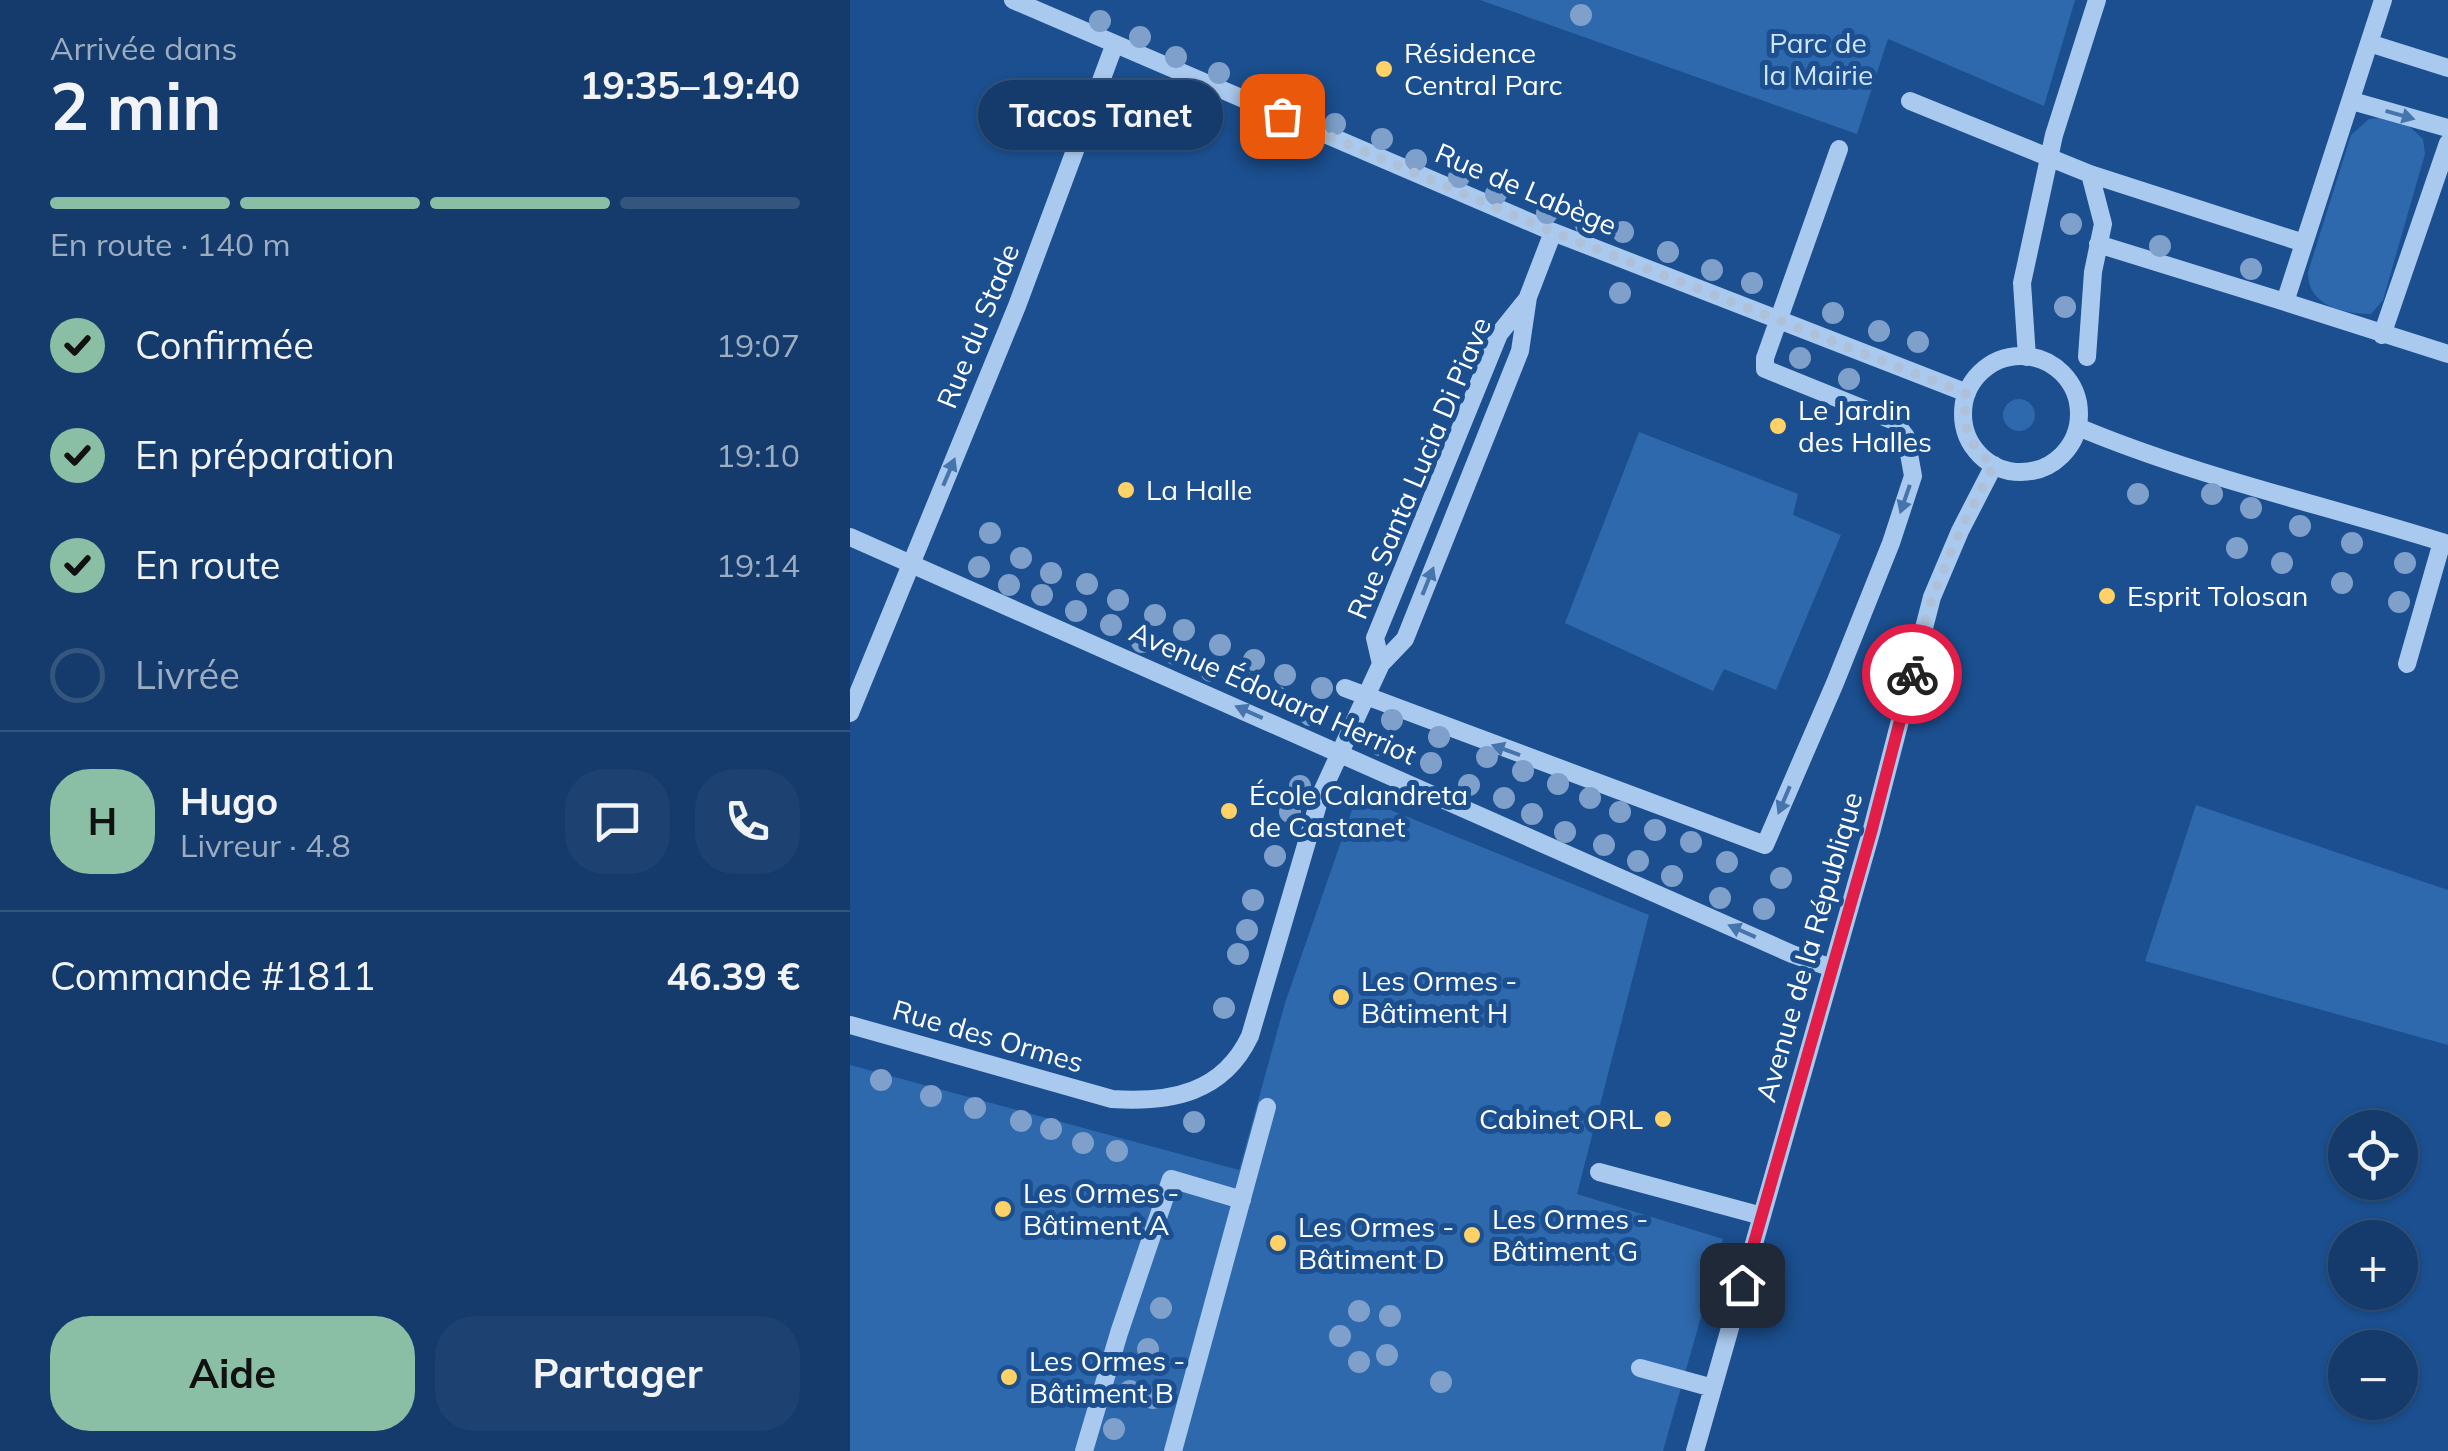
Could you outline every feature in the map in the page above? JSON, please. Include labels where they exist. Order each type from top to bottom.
[{"type":"street","name":"Rue de Labège","points":[[1014,0],[1553,232],[1967,394]]},
{"type":"street","points":[[2027,356],[2022,283],[2048,157],[2097,0]]},
{"type":"street","points":[[2285,302],[2384,0]]},
{"type":"street","points":[[2369,43],[2448,68]]},
{"type":"street","name":"Rue du Stade","points":[[850,713],[1017,306],[1114,46]]},
{"type":"street","points":[[1910,101],[2090,174],[2304,243]]},
{"type":"street","points":[[2352,101],[2448,128]]},
{"type":"street","points":[[2382,335],[2448,143]]},
{"type":"street","points":[[1346,688],[1764,846],[1835,683],[1913,476],[1906,437],[1894,421],[1765,369],[1765,358],[1840,149]]},
{"type":"street","points":[[2087,357],[2093,272],[2103,224],[2090,174]]},
{"type":"street","name":"Rue Santa Lucia Di Piave","points":[[1338,752],[1381,664],[1404,639],[1520,350],[1528,298],[1553,232]]},
{"type":"street","points":[[2098,244],[2448,354]]},
{"type":"street","name":"Rue Santa Lucia Di Piave","points":[[1381,664],[1375,638],[1500,334],[1528,298]]},
{"type":"street","points":[[2027,356],[2062,373],[2079,407],[2078,426],[2072,443],[2046,467],[2029,472],[2010,471],[1977,452],[1967,435],[1963,414],[1967,394],[1984,369],[2027,356]]},
{"type":"street","points":[[2078,426],[2106,439],[2263,490],[2445,543],[2408,664]]},
{"type":"street","name":"Avenue de la République","points":[[1695,1451],[1872,829],[1932,597],[1994,465]]},
{"type":"street","points":[[850,537],[912,562]]},
{"type":"street","name":"Avenue Édouard Herriot","points":[[912,562],[1792,954],[1832,968]]},
{"type":"street","name":"Rue des Ormes","points":[[850,1025],[1112,1099],[1172,1098],[1206,1084],[1239,1060],[1250,1036],[1320,794],[1338,752]]},
{"type":"street","points":[[1172,1451],[1267,1107]]},
{"type":"street","points":[[1600,1172],[1762,1216]]},
{"type":"street","points":[[1084,1451],[1170,1179],[1242,1200]]},
{"type":"street","points":[[1640,1368],[1713,1388]]},
{"type":"green space","name":"Parc de la Mairie","points":[[1480,0],[2075,0],[2044,106],[1888,39],[1857,134]]},
{"type":"green space","points":[[2388,117],[2410,127],[2423,139],[2425,154],[2383,300],[2371,314],[2339,310],[2314,293],[2308,272],[2351,135],[2369,119]]},
{"type":"green space","points":[[2019,399],[2031,403],[2035,415],[2031,427],[2019,431],[2007,427],[2003,415],[2007,403]]},
{"type":"green space","points":[[1639,432],[1798,494],[1793,515],[1841,535],[1776,690],[1724,669],[1713,691],[1565,623]]},
{"type":"green space","points":[[1366,800],[1649,915],[1577,1194],[1723,1239],[1663,1451],[850,1451],[850,1065],[1239,1170],[1285,1003],[1352,810]]},
{"type":"green space","points":[[2196,805],[2448,890],[2448,1045],[2145,961]]},
{"type":"way so far","points":[[1282,116],[1553,232],[1967,394],[1963,414],[1967,435],[1977,452],[1994,465],[1932,597],[1912,674]]},
{"type":"place","name":"Résidence Central Parc","points":[[1384,69]]},
{"type":"place","name":"Tacos Tanet","points":[[1282,116]]},
{"type":"place","name":"Le Jardin des Halles","points":[[1778,426]]},
{"type":"place","name":"La Halle","points":[[1126,490]]},
{"type":"place","name":"Esprit Tolosan","points":[[2107,596]]},
{"type":"place","name":"École Calandreta de Castanet","points":[[1229,811]]},
{"type":"place","name":"Les Ormes - Bâtiment H","points":[[1341,997]]},
{"type":"place","name":"Cabinet ORL","points":[[1663,1119]]},
{"type":"place","name":"Les Ormes - Bâtiment A","points":[[1003,1209]]},
{"type":"place","name":"Les Ormes - Bâtiment G","points":[[1472,1235]]},
{"type":"place","name":"Les Ormes - Bâtiment D","points":[[1278,1243]]},
{"type":"place","name":"Les Ormes - Bâtiment B","points":[[1009,1377]]},
{"type":"route","points":[[1742,1285],[1872,829],[1912,674]]}]
